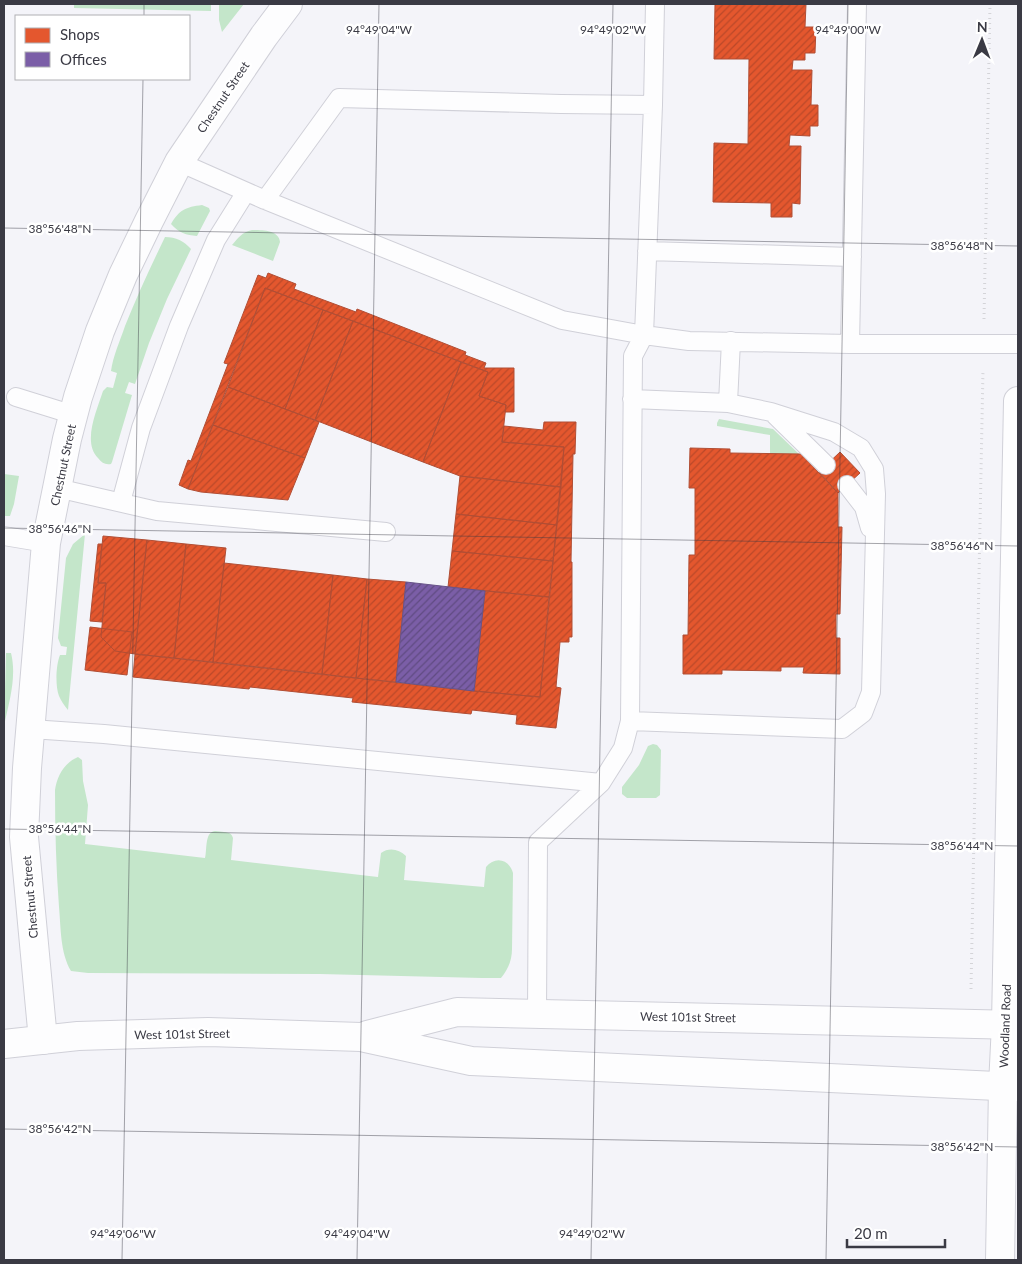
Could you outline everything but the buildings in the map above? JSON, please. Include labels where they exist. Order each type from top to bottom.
[{"type":"street","name":"Chestnut Street","points":[[43,1040],[24,837],[27,768],[46,543],[67,439],[78,397],[100,331],[149,221],[179,162],[264,36],[288,4]]},
{"type":"street","name":"Woodland Road","points":[[1000,1260],[1011,1086],[1018,401]]},
{"type":"street","name":"West 101st Street","points":[[361,1037],[457,1012],[1012,1024]]},
{"type":"street","name":"West 101st Street","points":[[4,1044],[78,1036],[208,1032],[361,1037],[471,1061],[1011,1086]]},
{"type":"lane","points":[[537,1014],[538,842],[601,783],[623,748],[630,721],[633,356],[644,335],[655,4]]},
{"type":"lane","points":[[850,344],[858,4]]},
{"type":"lane","points":[[265,200],[339,98],[653,105]]},
{"type":"lane","points":[[179,162],[265,200],[562,320],[688,341],[850,344],[1018,344]]},
{"type":"lane","points":[[121,502],[141,428],[179,326],[216,240],[246,192]]},
{"type":"lane","points":[[648,250],[852,257]]},
{"type":"lane","points":[[728,403],[731,341]]},
{"type":"lane","points":[[16,397],[74,415]]},
{"type":"lane","points":[[630,721],[842,729],[863,713],[871,692],[876,494],[874,469],[861,448],[834,432],[771,412],[728,403],[632,400]]},
{"type":"lane","points":[[771,412],[826,465]]},
{"type":"lane","points":[[847,485],[864,507],[874,545]]},
{"type":"lane","points":[[57,488],[157,511],[386,532]]},
{"type":"lane","points":[[4,536],[46,543]]},
{"type":"lane","points":[[31,729],[124,736],[601,783]]},
{"type":"path","points":[[971,989],[990,4]]},
{"type":"green space","points":[[74,4],[211,4],[211,11],[74,8]]},
{"type":"green space","points":[[219,4],[244,4],[222,32],[219,20]]},
{"type":"green space","points":[[202,205],[209,208],[210,211],[197,236],[183,233],[171,224],[183,210]]},
{"type":"green space","points":[[252,230],[260,230],[277,235],[280,242],[273,261],[232,245],[243,234]]},
{"type":"green space","points":[[165,237],[180,240],[191,249],[167,299],[135,384],[129,382],[125,393],[132,395],[112,462],[111,464],[105,464],[93,451],[91,443],[92,426],[103,391],[107,387],[113,388],[117,373],[111,371],[117,348],[134,304]]},
{"type":"green space","points":[[719,419],[773,429],[799,454],[770,454],[770,435],[717,426]]},
{"type":"green space","points":[[4,474],[19,476],[10,516],[4,516]]},
{"type":"green space","points":[[85,534],[68,710],[60,698],[56,675],[60,655],[66,655],[67,647],[61,646],[58,638],[66,558],[73,544]]},
{"type":"green space","points":[[6,653],[11,653],[13,671],[12,690],[4,726]]},
{"type":"green space","points":[[657,745],[661,750],[660,795],[656,798],[627,798],[622,794],[622,787],[639,765],[648,746]]},
{"type":"green space","points":[[78,757],[82,760],[83,781],[88,805],[85,844],[205,858],[208,836],[212,832],[218,831],[229,833],[233,838],[231,860],[378,877],[381,853],[387,850],[394,850],[406,856],[404,880],[484,887],[486,867],[493,861],[505,862],[513,873],[512,953],[508,968],[501,978],[320,974],[88,973],[71,971],[63,948],[61,931],[56,863],[55,790],[62,770]]}]
